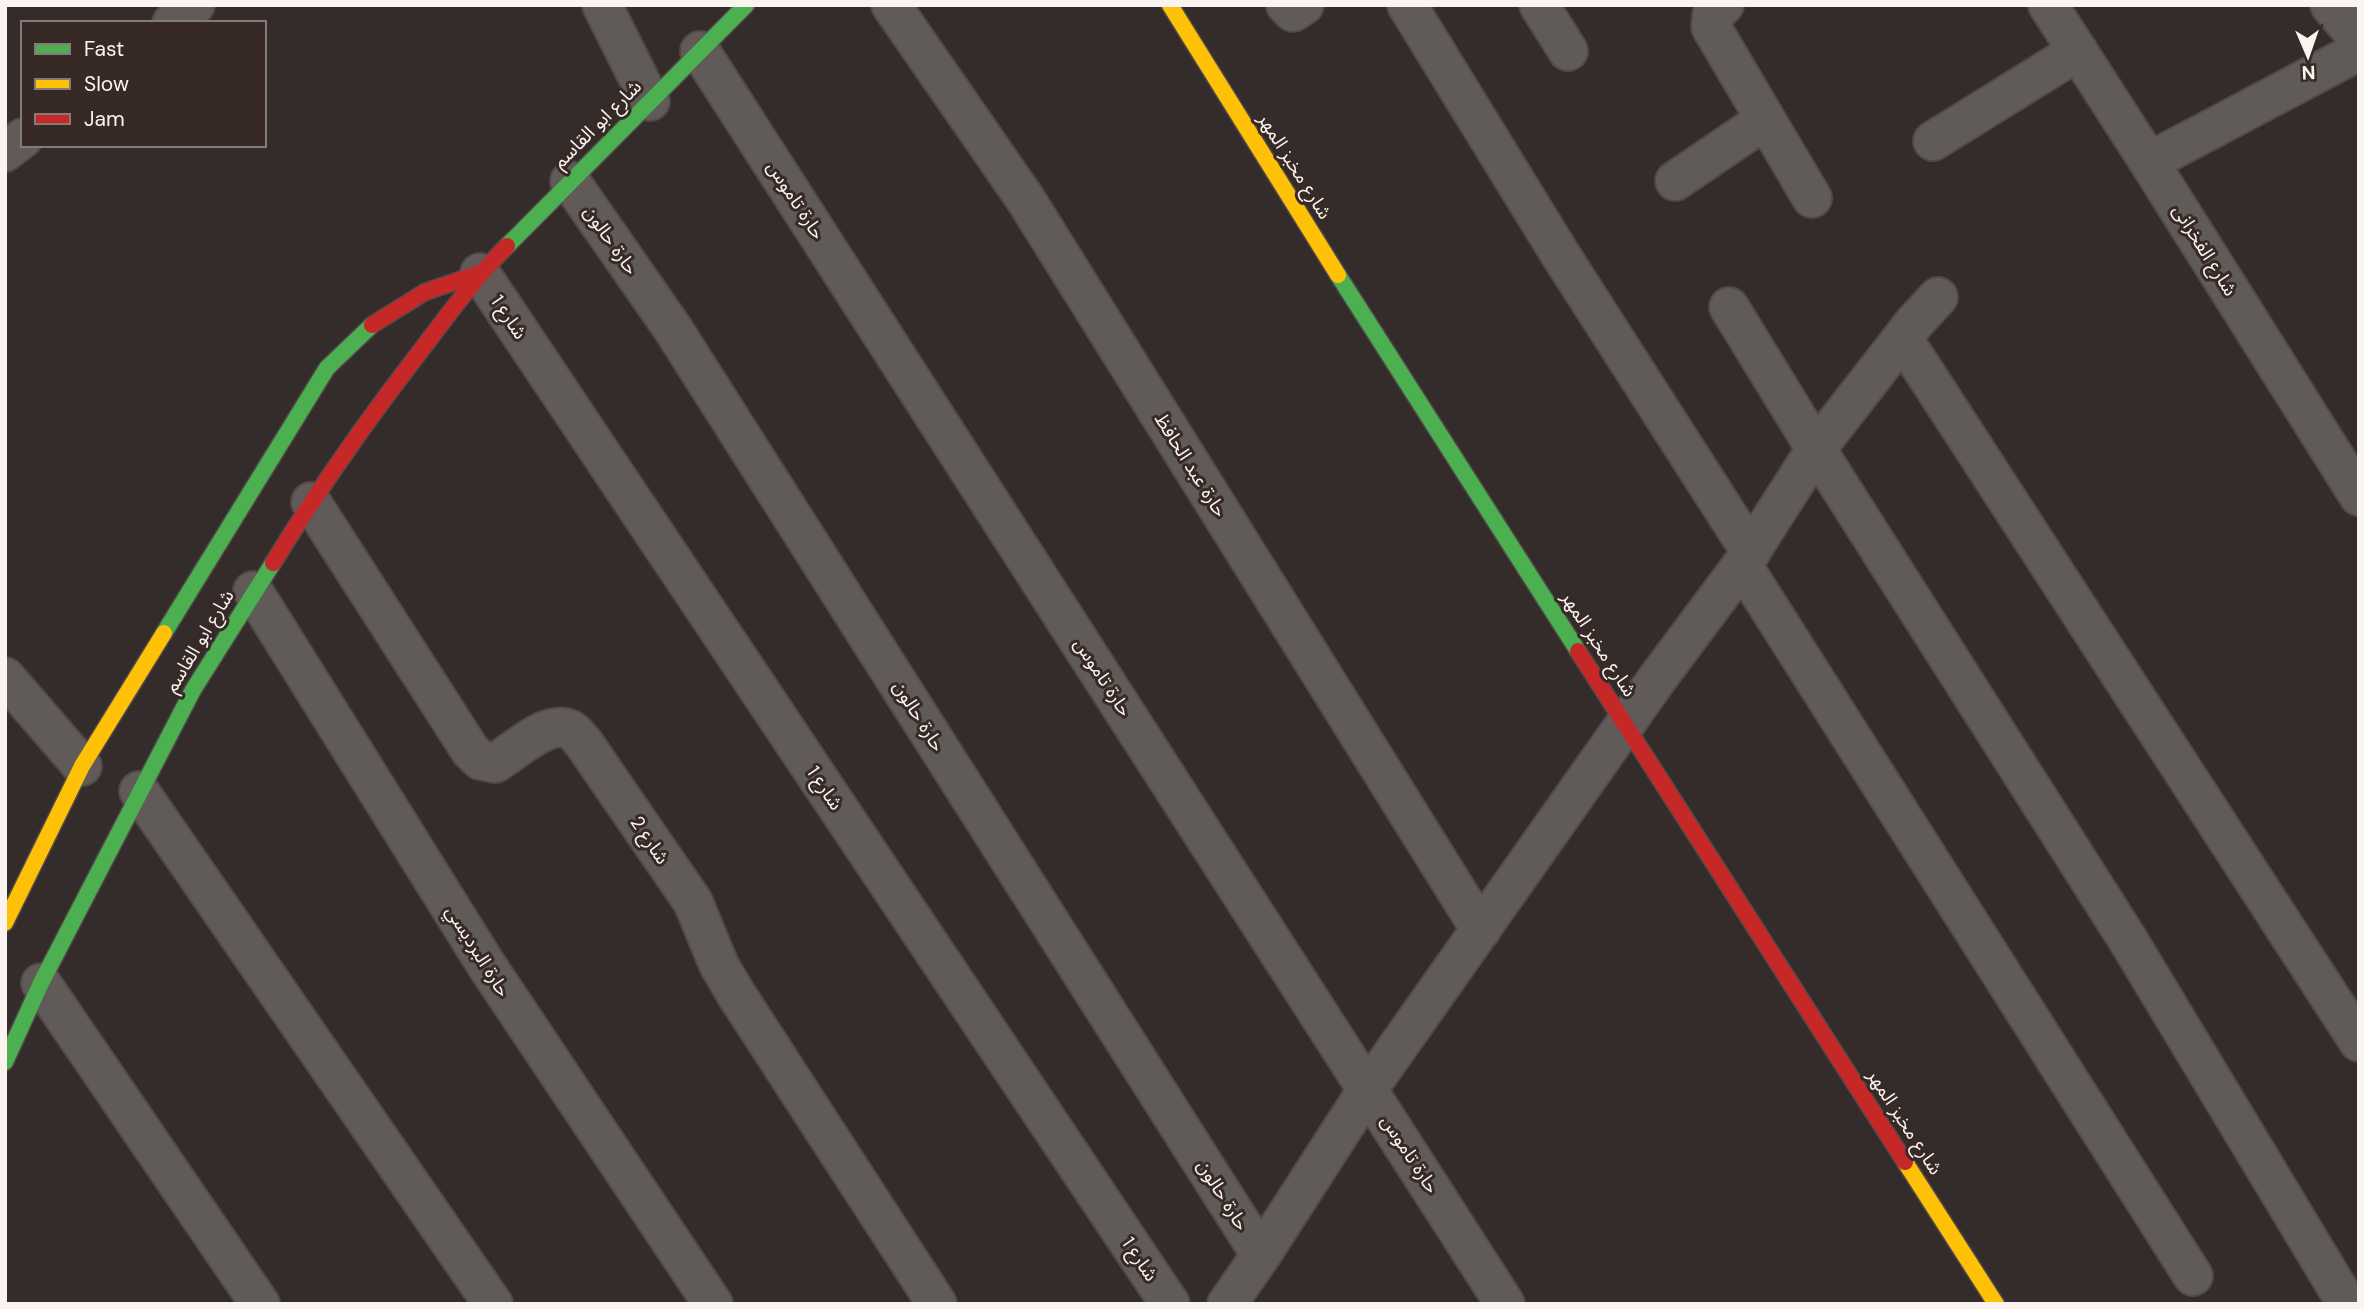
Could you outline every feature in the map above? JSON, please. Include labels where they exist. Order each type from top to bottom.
[{"type":"street","points":[[602,5],[650,101]]},
{"type":"street","name":"شارع ابو القاسم","points":[[5,1062],[41,983],[193,690],[311,502],[395,384],[480,273],[746,5]]},
{"type":"street","name":"حارة عبد الحافظ","points":[[891,5],[1026,200],[1481,930]]},
{"type":"street","name":"شارع مخبز المهر","points":[[1170,5],[1335,270],[1996,1304]]},
{"type":"street","points":[[1286,5],[1293,12],[1304,5]]},
{"type":"street","points":[[1407,5],[2193,1276]]},
{"type":"street","points":[[1539,5],[1568,51]]},
{"type":"street","points":[[1724,5],[1712,16],[1711,27],[1812,198]]},
{"type":"street","name":"شارع الفخرانى","points":[[2048,5],[2359,496]]},
{"type":"street","points":[[2330,5],[2359,39]]},
{"type":"street","name":"حارة تاموس","points":[[700,51],[1505,1304]]},
{"type":"street","points":[[1933,141],[2078,51]]},
{"type":"street","points":[[2149,162],[2359,51]]},
{"type":"street","points":[[1675,181],[1765,120]]},
{"type":"street","points":[[5,152],[21,140]]},
{"type":"street","name":"حارة حالون","points":[[570,181],[674,330],[1248,1286]]},
{"type":"street","name":"شارع ابو القاسم","points":[[5,923],[82,766],[327,368],[372,325],[425,292],[480,273]]},
{"type":"street","name":"شارع 1","points":[[480,273],[1170,1304]]},
{"type":"street","points":[[1248,1286],[1368,1089],[1657,679],[1747,558],[1816,449],[1938,297]]},
{"type":"street","points":[[1729,307],[1816,449],[2128,940],[2347,1304]]},
{"type":"street","points":[[1903,339],[2359,1042]]},
{"type":"street","name":"شارع 2","points":[[311,502],[462,739],[480,760],[495,763],[543,731],[558,726],[572,730],[583,742],[693,902],[719,965],[736,995],[937,1304]]},
{"type":"street","name":"حارة البرديسي","points":[[253,592],[487,966],[713,1304]]},
{"type":"street","points":[[5,677],[82,766]]},
{"type":"street","points":[[139,791],[493,1304]]},
{"type":"street","points":[[41,983],[260,1304]]},
{"type":"traffic: fast","points":[[507,246],[746,5]]},
{"type":"traffic: fast","points":[[1338,275],[1578,651]]},
{"type":"traffic: fast","points":[[164,633],[327,368],[372,325]]},
{"type":"traffic: fast","points":[[5,1062],[41,983],[193,690],[273,563]]},
{"type":"traffic: slow","points":[[1170,5],[1338,275]]},
{"type":"traffic: slow","points":[[5,923],[82,766],[164,633]]},
{"type":"traffic: slow","points":[[1905,1162],[1996,1304]]},
{"type":"traffic: jam","points":[[273,563],[325,482],[381,404],[461,298],[507,246]]},
{"type":"traffic: jam","points":[[372,325],[425,292],[480,273]]},
{"type":"traffic: jam","points":[[1578,651],[1905,1162]]}]
